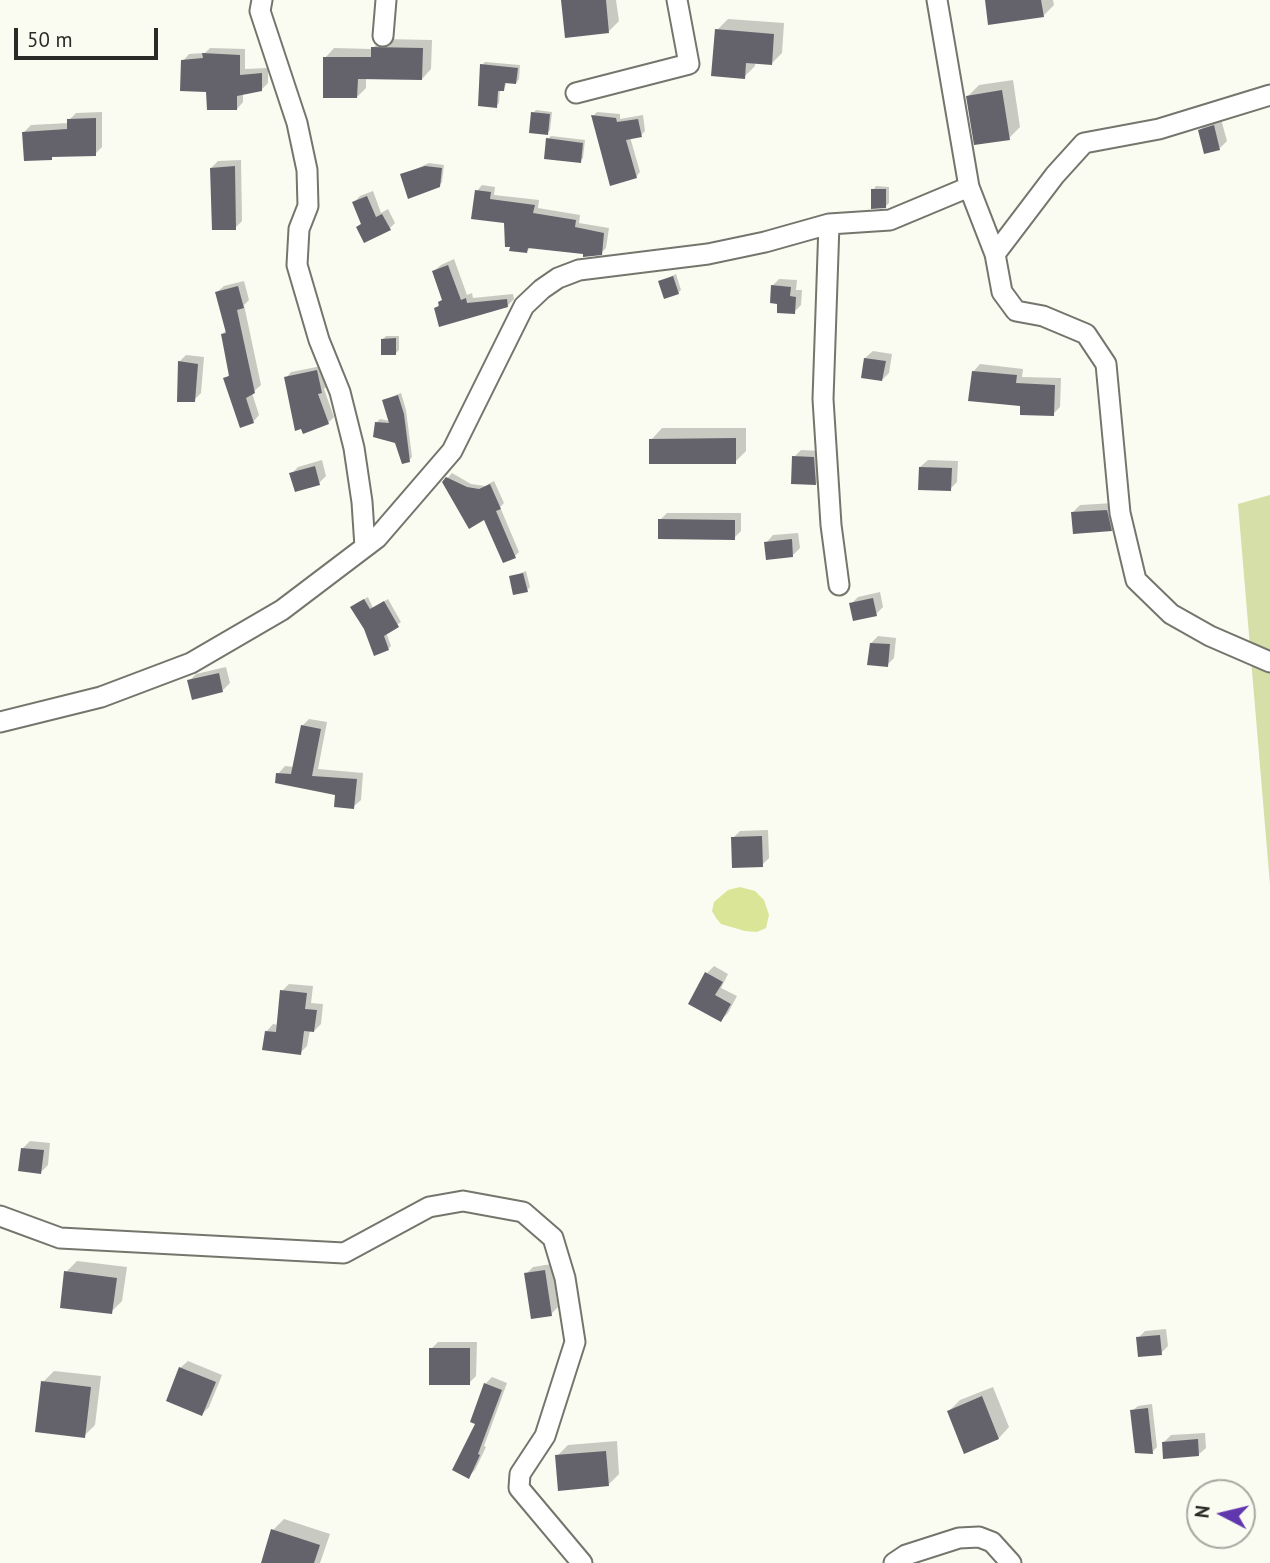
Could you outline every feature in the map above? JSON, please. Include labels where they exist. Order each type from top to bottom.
[{"type":"street","points":[[262,0],[260,11],[297,123],[307,170],[309,206],[299,229],[297,265],[319,340],[340,392],[354,448],[365,547]]},
{"type":"street","points":[[383,36],[386,0]]},
{"type":"street","points":[[576,93],[689,64],[677,0]]},
{"type":"street","points":[[937,0],[970,187],[995,254],[1002,292],[1016,311],[1043,316],[1086,334],[1106,364],[1120,513],[1136,580],[1171,614],[1210,636],[1270,662]]},
{"type":"street","points":[[995,254],[1055,175],[1084,143],[1159,129],[1270,95]]},
{"type":"street","points":[[0,722],[101,697],[191,663],[282,610],[377,538],[452,450],[524,306],[558,278],[579,270],[708,254],[830,224],[890,220],[970,187]]},
{"type":"street","points":[[830,224],[823,399],[831,525],[839,585]]},
{"type":"street","points":[[0,1216],[60,1238],[344,1253],[429,1206],[463,1201],[523,1212],[553,1238],[565,1278],[575,1342],[545,1436],[520,1474],[519,1488],[582,1563]]},
{"type":"street","points":[[894,1563],[906,1555],[960,1538],[979,1537],[992,1542],[1011,1563]]},
{"type":"shaded area","points":[[1270,495],[1270,885],[1238,504]]},
{"type":"shaded area","points":[[740,887],[755,891],[764,900],[769,915],[766,928],[757,932],[745,931],[721,924],[716,918],[712,911],[714,902],[728,890]]},
{"type":"building","points":[[561,0],[606,0],[609,33],[565,38]]},
{"type":"building","points":[[985,0],[1041,0],[1044,17],[988,25]]},
{"type":"building","points":[[715,29],[774,34],[772,65],[746,63],[745,79],[711,76]]},
{"type":"building","points":[[371,47],[423,48],[422,80],[358,79],[357,98],[323,98],[323,57],[371,57]]},
{"type":"building","points":[[202,53],[240,55],[240,75],[262,73],[262,91],[237,96],[237,110],[207,110],[206,92],[180,91],[181,60],[203,58]]},
{"type":"building","points":[[480,64],[518,68],[516,84],[505,83],[504,91],[498,91],[497,108],[478,106]]},
{"type":"building","points":[[1002,90],[1010,140],[974,145],[966,96]]},
{"type":"building","points":[[531,112],[550,114],[548,135],[529,133]]},
{"type":"building","points":[[591,115],[616,118],[617,122],[638,119],[642,137],[626,140],[637,178],[610,186]]},
{"type":"building","points":[[96,118],[96,156],[24,161],[22,132],[67,129],[67,119]]},
{"type":"building","points":[[1214,125],[1220,150],[1204,154],[1198,130]]},
{"type":"building","points":[[546,138],[583,143],[581,163],[544,159]]},
{"type":"building","points":[[235,166],[236,230],[212,230],[210,168]]},
{"type":"building","points":[[425,166],[442,168],[440,187],[408,199],[400,174]]},
{"type":"building","points":[[871,189],[886,189],[886,208],[871,209]]},
{"type":"building","points":[[475,190],[491,192],[490,199],[535,205],[533,213],[576,220],[575,227],[604,233],[602,255],[583,257],[583,254],[528,248],[527,253],[509,251],[510,247],[505,247],[504,223],[471,219]]},
{"type":"building","points":[[367,196],[376,217],[382,214],[391,230],[364,243],[356,227],[361,224],[352,202]]},
{"type":"building","points":[[448,265],[461,300],[466,298],[467,303],[507,299],[508,307],[439,327],[434,308],[439,306],[438,302],[442,300],[432,271]]},
{"type":"building","points":[[673,276],[679,294],[664,299],[658,281]]},
{"type":"building","points":[[771,285],[791,287],[790,296],[796,297],[795,314],[777,313],[777,304],[770,303]]},
{"type":"building","points":[[238,286],[244,308],[237,310],[255,393],[246,398],[254,423],[240,428],[223,378],[229,376],[221,334],[226,333],[215,292]]},
{"type":"building","points":[[396,338],[396,355],[381,355],[381,339]]},
{"type":"building","points":[[864,358],[886,361],[882,381],[861,378]]},
{"type":"building","points":[[178,361],[198,364],[195,402],[177,402]]},
{"type":"building","points":[[317,370],[322,393],[318,394],[329,424],[303,434],[301,429],[295,431],[284,377]]},
{"type":"building","points":[[972,371],[1017,375],[1016,383],[1055,385],[1054,416],[1020,415],[1020,406],[968,401]]},
{"type":"building","points":[[398,395],[404,414],[410,462],[402,464],[395,443],[373,437],[375,422],[389,423],[382,400]]},
{"type":"building","points":[[736,438],[736,464],[649,464],[649,439]]},
{"type":"building","points":[[792,456],[814,457],[816,485],[791,484]]},
{"type":"building","points":[[315,466],[320,485],[295,492],[289,473]]},
{"type":"building","points":[[919,467],[952,468],[951,491],[918,490]]},
{"type":"building","points":[[446,477],[467,487],[479,489],[490,484],[501,509],[496,511],[516,558],[503,563],[484,520],[469,529],[442,482]]},
{"type":"building","points":[[1107,510],[1112,531],[1073,534],[1071,512]]},
{"type":"building","points":[[658,519],[735,520],[735,540],[658,539]]},
{"type":"building","points":[[792,539],[793,557],[766,560],[764,542]]},
{"type":"building","points":[[523,573],[528,592],[513,595],[509,576]]},
{"type":"building","points":[[873,598],[877,616],[853,621],[849,603]]},
{"type":"building","points":[[364,599],[370,609],[384,601],[399,627],[384,636],[389,650],[374,656],[364,629],[350,607]]},
{"type":"building","points":[[870,643],[890,644],[888,667],[867,665]]},
{"type":"building","points":[[219,673],[223,692],[192,700],[187,680]]},
{"type":"building","points":[[301,725],[321,729],[312,776],[357,779],[354,809],[334,807],[335,795],[275,783],[276,773],[291,774]]},
{"type":"building","points":[[762,836],[763,867],[732,868],[731,837]]},
{"type":"building","points":[[705,972],[723,982],[715,995],[731,1004],[721,1022],[688,1004]]},
{"type":"building","points":[[280,990],[307,993],[305,1009],[317,1010],[314,1032],[304,1031],[301,1055],[262,1050],[265,1031],[276,1032]]},
{"type":"building","points":[[21,1148],[44,1150],[41,1174],[18,1171]]},
{"type":"building","points":[[545,1270],[552,1316],[531,1319],[524,1273]]},
{"type":"building","points":[[64,1271],[117,1278],[112,1314],[60,1308]]},
{"type":"building","points":[[1160,1335],[1162,1355],[1138,1357],[1136,1337]]},
{"type":"building","points":[[429,1348],[470,1348],[470,1385],[429,1385]]},
{"type":"building","points":[[179,1367],[216,1382],[202,1416],[166,1401]]},
{"type":"building","points":[[41,1381],[91,1387],[85,1438],[35,1432]]},
{"type":"building","points":[[484,1383],[502,1390],[469,1479],[452,1470],[475,1424],[470,1422]]},
{"type":"building","points":[[982,1396],[999,1439],[964,1454],[947,1411]]},
{"type":"building","points":[[1148,1408],[1153,1454],[1135,1453],[1130,1410]]},
{"type":"building","points":[[1198,1439],[1199,1456],[1163,1459],[1162,1442]]},
{"type":"building","points":[[606,1451],[609,1486],[558,1491],[555,1455]]},
{"type":"building","points":[[271,1529],[320,1545],[314,1563],[261,1563]]}]
